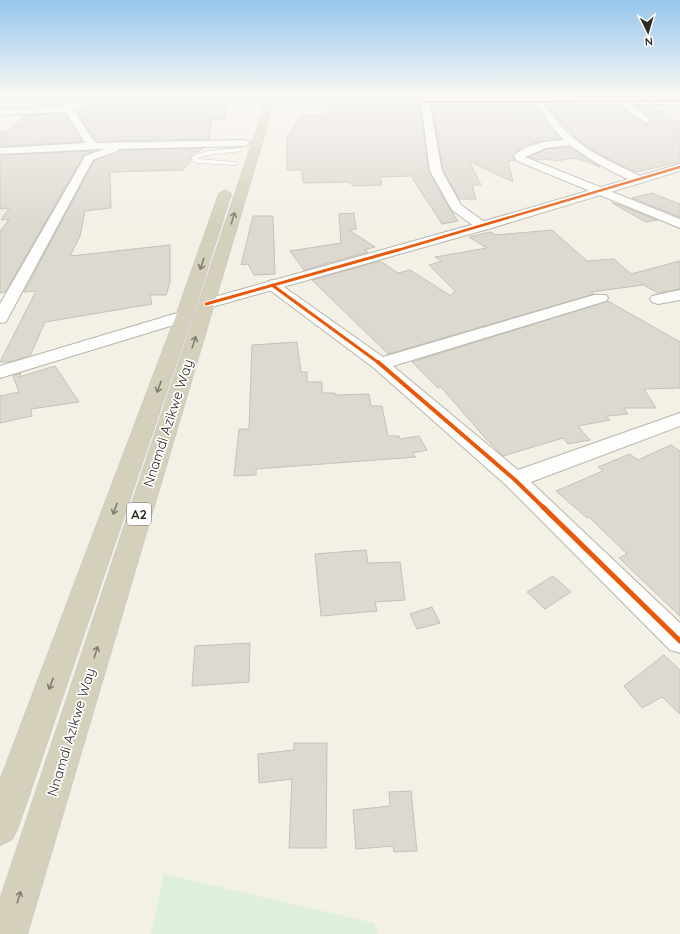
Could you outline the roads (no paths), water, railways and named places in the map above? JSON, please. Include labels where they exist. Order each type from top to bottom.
[{"type":"highway","name":"Nnamdi Azikwe Way","points":[[0,827],[184,316],[245,139]]},
{"type":"highway","name":"Nnamdi Azikwe Way","points":[[8,934],[258,139]]},
{"type":"street","points":[[84,139],[90,152]]},
{"type":"street","points":[[431,139],[436,171],[456,207],[483,226]]},
{"type":"street","points":[[567,139],[597,158],[638,179]]},
{"type":"street","points":[[572,142],[557,143],[539,147],[519,156],[520,159],[528,163],[680,224]]},
{"type":"street","points":[[0,151],[90,152],[118,147],[240,152]]},
{"type":"street","points":[[74,159],[90,152]]},
{"type":"street","points":[[0,318],[90,152]]},
{"type":"street","points":[[206,304],[483,226],[680,167]]},
{"type":"street","points":[[272,285],[380,364],[515,480],[680,641]]},
{"type":"street","points":[[658,298],[680,295]]},
{"type":"street","points":[[380,364],[600,298]]},
{"type":"street","points":[[0,372],[184,316]]},
{"type":"street","points":[[515,480],[680,419]]},
{"type":"lane","points":[[240,152],[202,162],[196,161],[195,158],[206,153],[240,152]]}]
